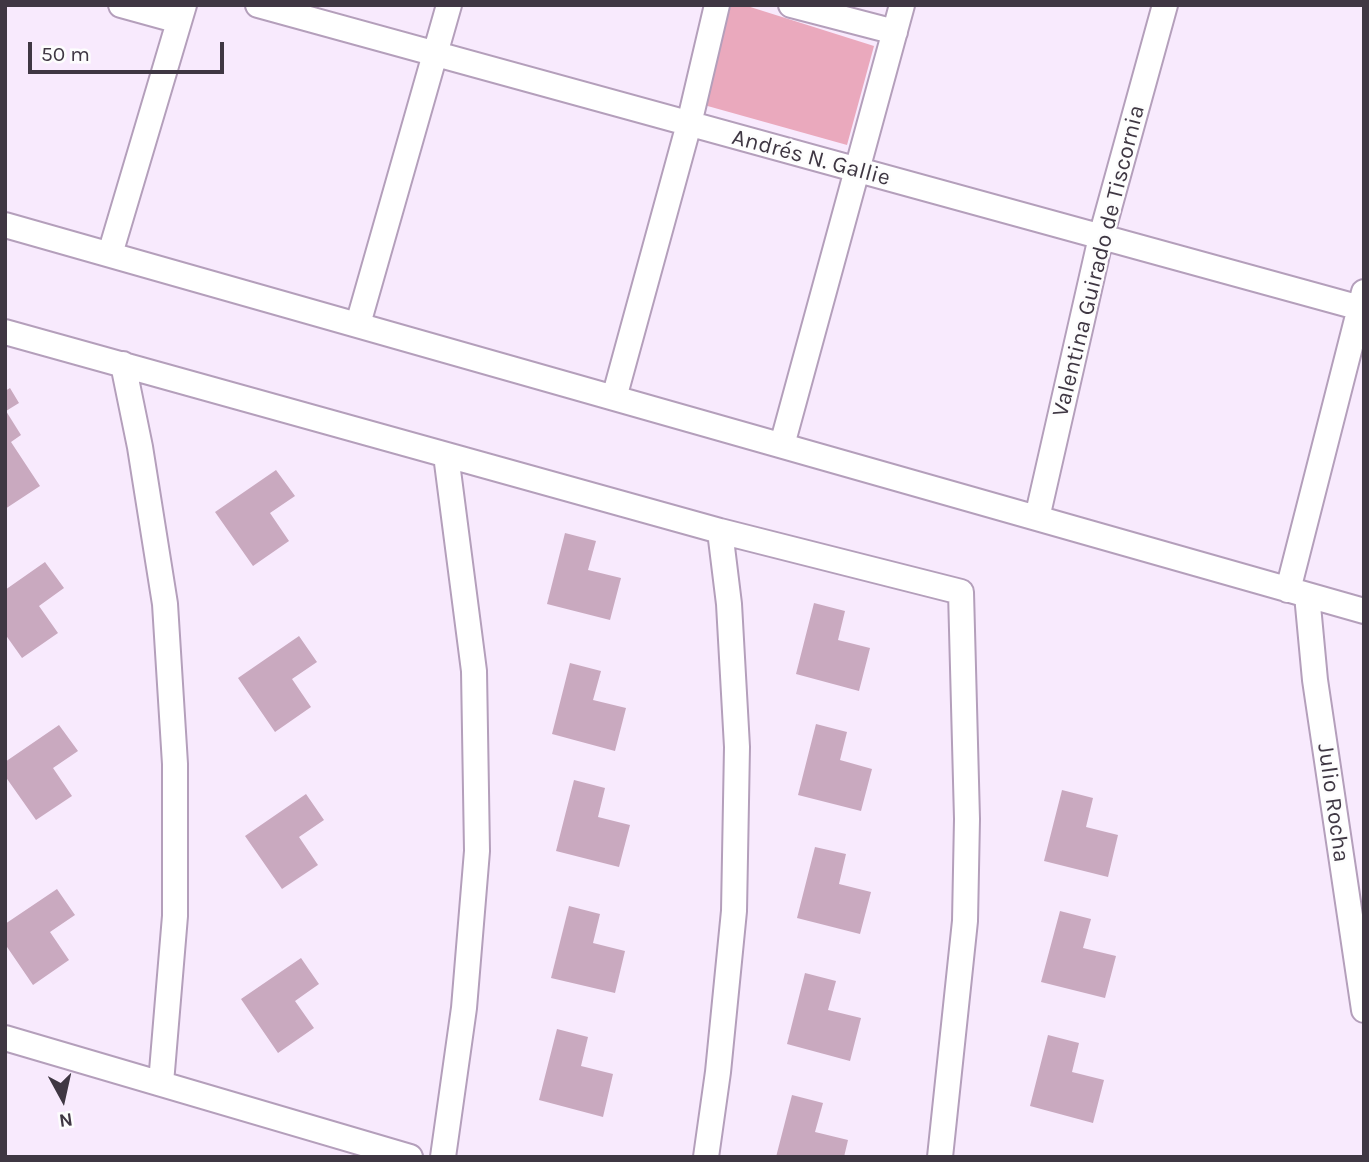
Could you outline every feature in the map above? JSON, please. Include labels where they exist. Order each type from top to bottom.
[{"type":"street","points":[[110,254],[182,13],[121,5]]},
{"type":"street","name":"Andrés N. Gallie","points":[[258,5],[1101,237],[1362,303]]},
{"type":"street","points":[[358,324],[449,5]]},
{"type":"street","points":[[614,398],[688,124],[717,5]]},
{"type":"street","points":[[790,5],[895,32]]},
{"type":"street","points":[[782,446],[902,5]]},
{"type":"street","name":"Valentina Guirado de Tiscornia","points":[[1037,518],[1101,237],[1165,5]]},
{"type":"street","points":[[5,225],[1364,611]]},
{"type":"street","name":"Julio Rocha","points":[[1362,303],[1297,592],[1315,680],[1363,1000]]},
{"type":"street","points":[[5,332],[720,531],[961,592],[967,819],[965,921],[940,1157]]},
{"type":"street","points":[[123,364],[140,447],[165,604],[175,764],[176,916],[161,1083]]},
{"type":"street","points":[[443,1157],[464,1008],[477,851],[474,671],[446,455]]},
{"type":"street","points":[[706,1157],[718,1072],[734,884],[737,747],[729,604],[720,531]]},
{"type":"street","points":[[5,1038],[410,1157]]},
{"type":"shaded area","points":[[731,5],[744,5],[874,46],[847,145],[704,105]]},
{"type":"building","points":[[10,388],[19,403],[6,411],[21,435],[11,442],[40,486],[5,509],[5,391]]},
{"type":"building","points":[[276,470],[295,496],[270,513],[289,541],[253,566],[215,512]]},
{"type":"building","points":[[565,533],[596,541],[588,570],[621,578],[610,620],[547,604]]},
{"type":"building","points":[[45,562],[64,588],[39,606],[58,633],[22,658],[5,634],[5,590]]},
{"type":"building","points":[[814,603],[845,611],[838,640],[870,648],[859,691],[796,674]]},
{"type":"building","points":[[299,636],[317,662],[292,679],[311,707],[275,732],[238,678]]},
{"type":"building","points":[[570,663],[601,671],[593,700],[626,708],[615,751],[552,734]]},
{"type":"building","points":[[816,724],[847,732],[840,760],[872,769],[861,811],[798,795]]},
{"type":"building","points":[[59,725],[78,751],[53,768],[72,796],[36,820],[5,776],[5,762]]},
{"type":"building","points":[[574,780],[605,788],[598,817],[630,825],[619,867],[556,851]]},
{"type":"building","points":[[1062,790],[1093,798],[1086,827],[1118,835],[1108,877],[1044,861]]},
{"type":"building","points":[[306,794],[324,820],[299,837],[318,865],[282,889],[245,836]]},
{"type":"building","points":[[815,847],[846,854],[839,884],[871,892],[860,934],[797,918]]},
{"type":"building","points":[[57,889],[75,915],[50,932],[69,960],[33,985],[5,944],[5,924]]},
{"type":"building","points":[[569,906],[600,914],[593,943],[625,951],[615,993],[551,978]]},
{"type":"building","points":[[1060,911],[1091,919],[1083,948],[1116,956],[1105,998],[1041,982]]},
{"type":"building","points":[[301,958],[319,984],[295,1001],[314,1028],[278,1053],[241,999]]},
{"type":"building","points":[[805,973],[836,981],[828,1010],[861,1018],[850,1061],[787,1044]]},
{"type":"building","points":[[557,1029],[588,1037],[581,1066],[613,1074],[603,1117],[539,1100]]},
{"type":"building","points":[[1048,1035],[1079,1043],[1072,1072],[1104,1080],[1093,1123],[1030,1106]]},
{"type":"building","points":[[792,1095],[823,1103],[815,1132],[848,1140],[844,1157],[776,1157]]}]
